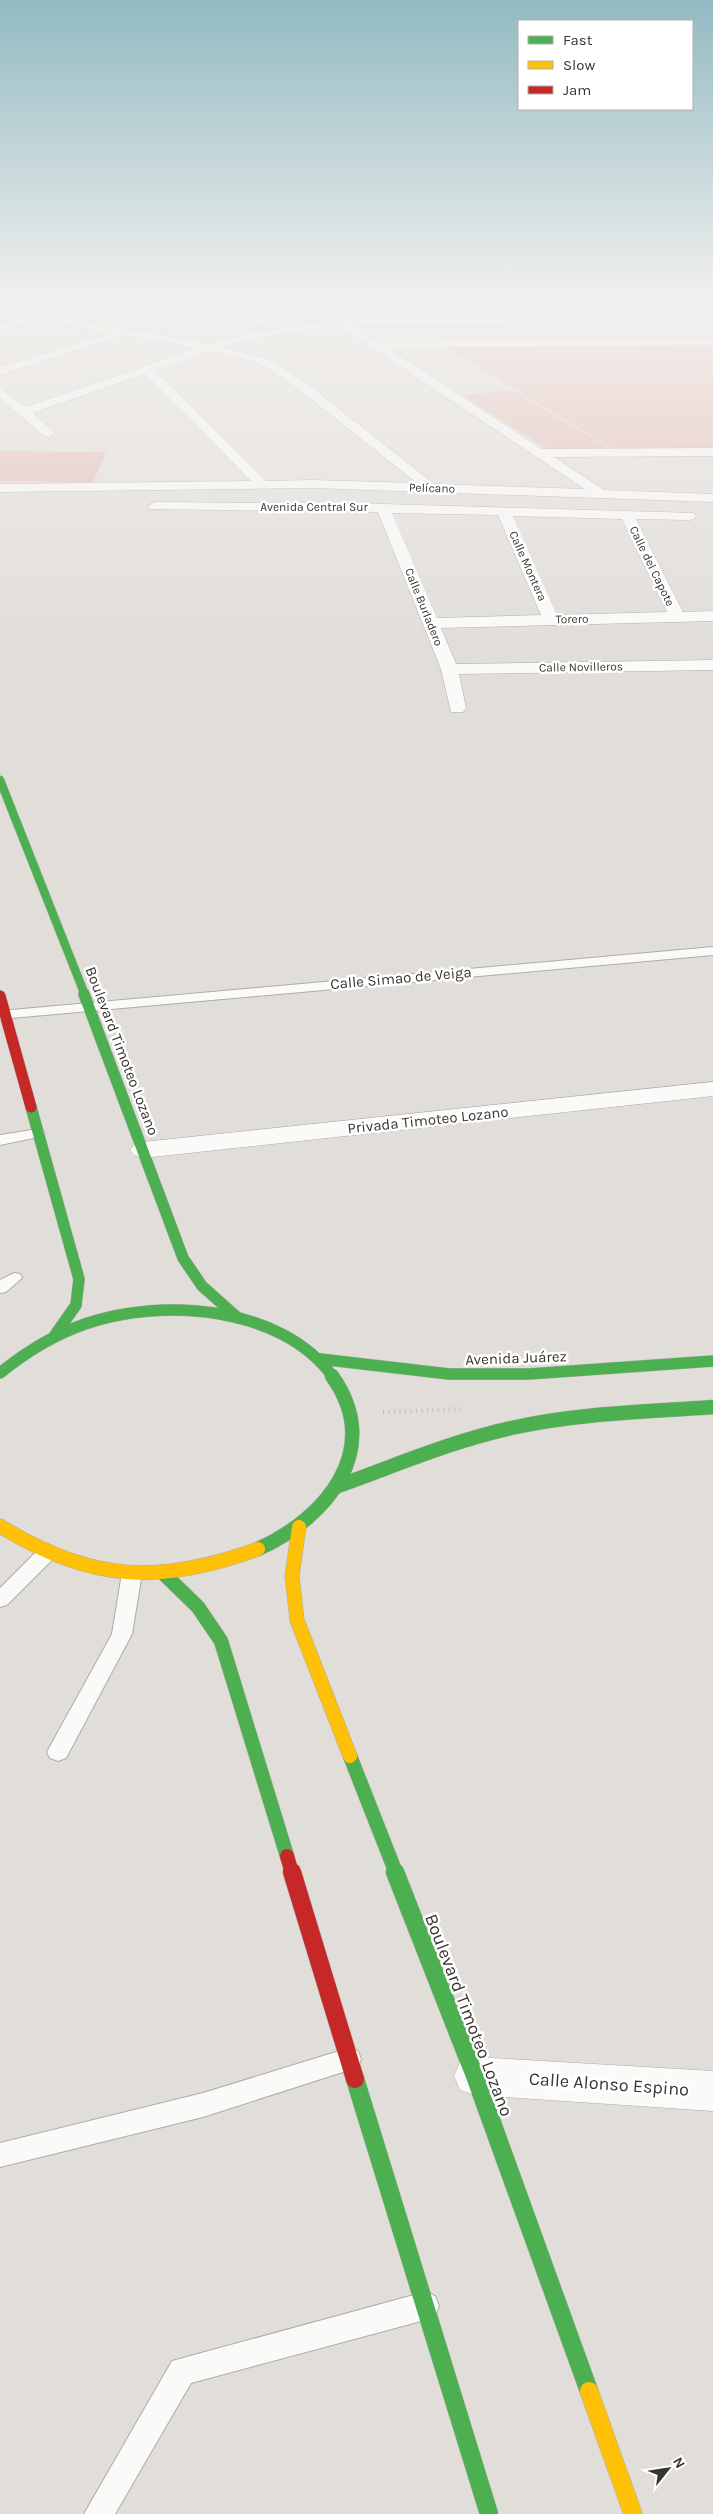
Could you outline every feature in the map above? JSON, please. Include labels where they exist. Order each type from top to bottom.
[{"type":"main road","name":"Boulevard Timoteo Lozano","points":[[0,780],[6,810],[89,1006],[183,1258],[202,1286],[238,1318]]},
{"type":"main road","points":[[0,996],[3,1015],[79,1279],[76,1305],[55,1335]]},
{"type":"main road","points":[[0,1364],[14,1359],[55,1335],[98,1320],[145,1311],[192,1311],[238,1318],[269,1328],[296,1342],[320,1359],[340,1385],[352,1414],[353,1450],[338,1486],[299,1527],[260,1550],[214,1566],[164,1574],[110,1572],[60,1561],[18,1541],[0,1526]]},
{"type":"main road","points":[[0,1373],[14,1359]]},
{"type":"main road","name":"Avenida Juárez","points":[[320,1359],[449,1374],[529,1374],[713,1361]]},
{"type":"main road","points":[[338,1486],[465,1442],[515,1428],[564,1420],[713,1408]]},
{"type":"main road","name":"Boulevard Timoteo Lozano","points":[[299,1527],[292,1576],[297,1620],[475,2076],[633,2514]]},
{"type":"main road","points":[[164,1574],[198,1607],[221,1641],[489,2514]]},
{"type":"street","points":[[27,414],[49,433]]},
{"type":"street","points":[[192,414],[264,486]]},
{"type":"street","points":[[336,414],[432,489]]},
{"type":"street","points":[[481,414],[601,494]]},
{"type":"street","points":[[540,453],[713,452]]},
{"type":"street","name":"Pelícano","points":[[0,488],[312,484],[713,498]]},
{"type":"street","name":"Avenida Central Sur","points":[[138,506],[383,508],[704,516]]},
{"type":"street","name":"Calle Burladero","points":[[383,508],[450,669],[458,708]]},
{"type":"street","name":"Calle Montera","points":[[504,512],[551,620]]},
{"type":"street","name":"Calle del Capote","points":[[627,515],[677,617]]},
{"type":"street","name":"Torero","points":[[432,623],[713,616]]},
{"type":"street","name":"Calle Novilleros","points":[[450,669],[713,665]]},
{"type":"street","name":"Privada Timoteo Lozano","points":[[143,1150],[713,1089]]},
{"type":"street","name":"Calle Alonso Espino","points":[[475,2076],[713,2091]]},
{"type":"lane","name":"Calle Simao de Veiga","points":[[3,1015],[713,951]]},
{"type":"lane","points":[[0,1140],[38,1133]]},
{"type":"lane","points":[[0,1288],[14,1278]]},
{"type":"lane","points":[[0,1600],[46,1554]]},
{"type":"lane","points":[[58,1752],[122,1634],[132,1573]]},
{"type":"lane","points":[[0,2155],[203,2105],[349,2059]]},
{"type":"lane","points":[[99,2514],[182,2371],[425,2306]]},
{"type":"path","points":[[49,433],[59,440],[73,445],[190,461]]},
{"type":"shaded area","points":[[492,414],[553,414],[611,449],[551,451]]},
{"type":"shaded area","points":[[556,414],[713,414],[713,448],[613,449]]},
{"type":"shaded area","points":[[0,451],[106,452],[93,482],[0,481]]},
{"type":"traffic: fast","points":[[0,780],[89,1006],[183,1258],[202,1286],[238,1318]]},
{"type":"traffic: fast","points":[[31,1107],[79,1279],[76,1305],[55,1335]]},
{"type":"traffic: fast","points":[[0,1373],[26,1353],[55,1336],[101,1319],[151,1310],[187,1310],[225,1315],[261,1325],[294,1341],[322,1363],[342,1391],[352,1425],[352,1447],[347,1468],[337,1487],[330,1495],[293,1529],[277,1540],[258,1549]]},
{"type":"traffic: fast","points":[[320,1359],[449,1374],[529,1374],[713,1361]]},
{"type":"traffic: fast","points":[[338,1486],[448,1446],[516,1427],[589,1416],[713,1407]]},
{"type":"traffic: fast","points":[[164,1574],[198,1607],[221,1641],[287,1856]]},
{"type":"traffic: fast","points":[[350,1756],[475,2076],[589,2391]]},
{"type":"traffic: fast","points":[[355,2079],[489,2514]]},
{"type":"traffic: slow","points":[[0,1526],[30,1545],[61,1559],[93,1568],[125,1573],[158,1573],[191,1569],[224,1561],[258,1549]]},
{"type":"traffic: slow","points":[[299,1527],[292,1576],[297,1620],[350,1756]]},
{"type":"traffic: slow","points":[[589,2391],[633,2514]]},
{"type":"traffic: jam","points":[[0,996],[31,1107]]},
{"type":"traffic: jam","points":[[287,1856],[355,2079]]}]
